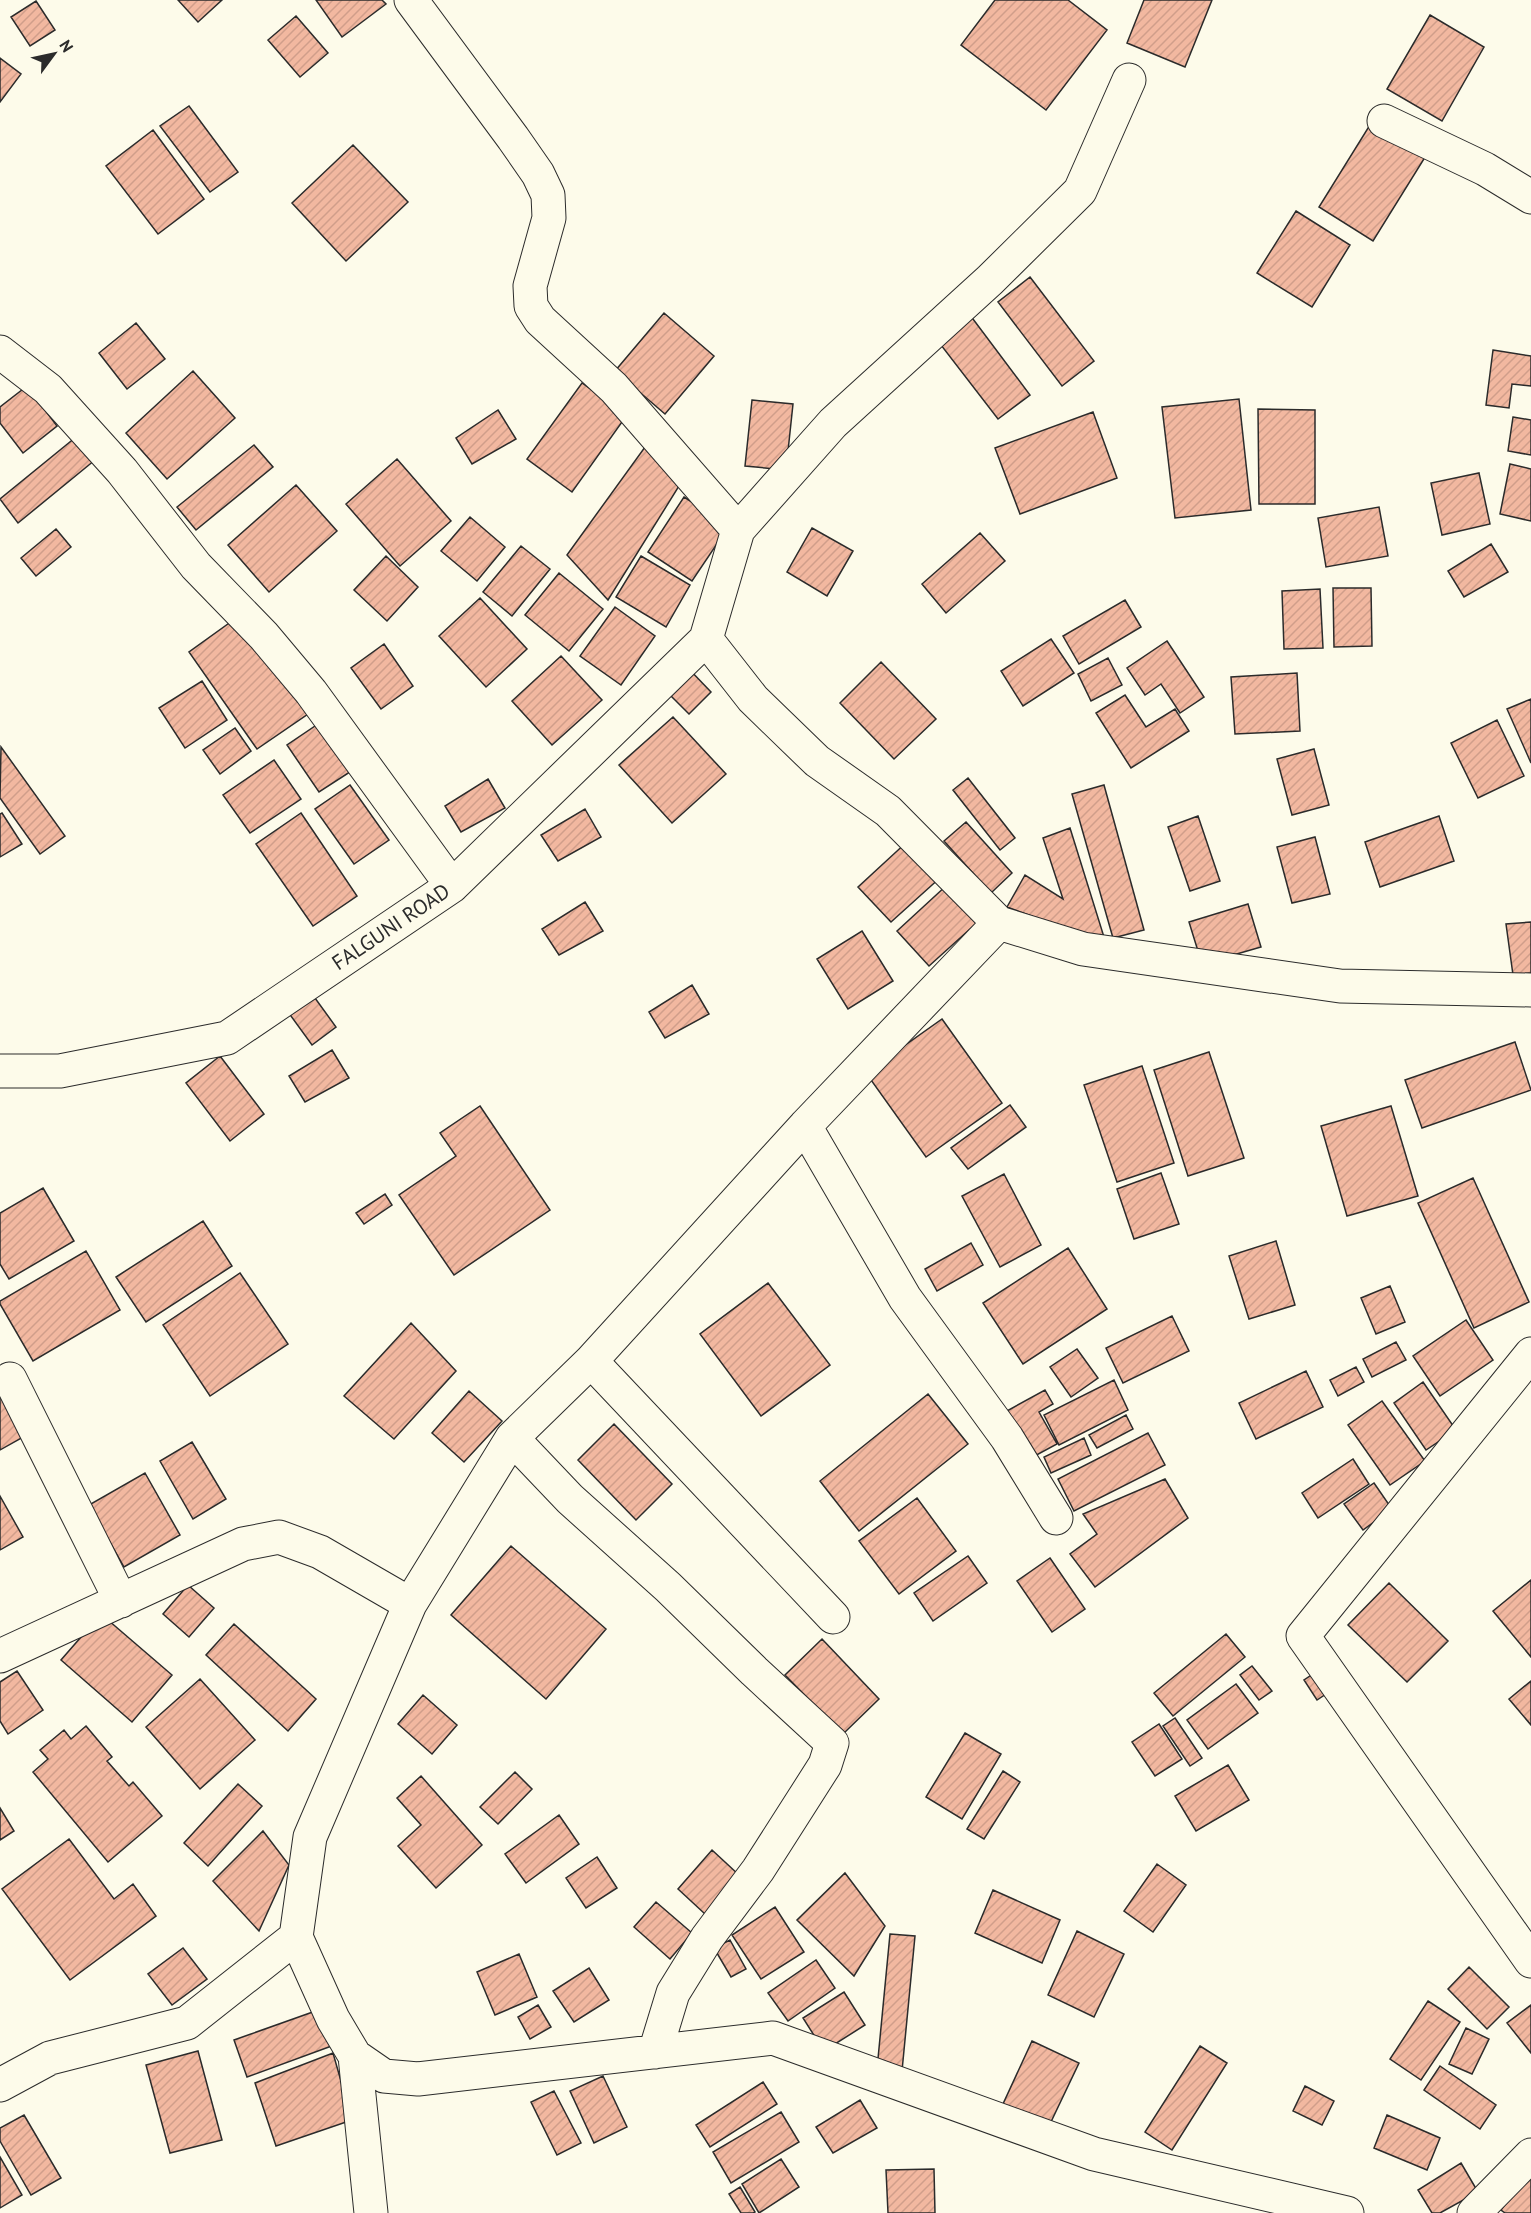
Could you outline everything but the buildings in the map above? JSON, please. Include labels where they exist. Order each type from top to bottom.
[{"type":"street","points":[[411,0],[513,138],[538,174],[548,195],[549,218],[530,286],[531,306],[540,320],[614,388],[738,530]]},
{"type":"street","points":[[1129,80],[1080,191],[990,280],[832,423],[738,530],[706,639],[753,699],[817,761],[888,811],[999,923],[1083,949],[1340,986],[1531,990]]},
{"type":"street","points":[[1384,121],[1485,168],[1531,197]]},
{"type":"street","points":[[0,352],[48,389],[122,471],[196,566],[264,636],[311,692],[452,886]]},
{"type":"street","name":"FALGUNI ROAD","points":[[0,1071],[60,1071],[227,1038],[452,886],[706,639]]},
{"type":"street","points":[[999,923],[805,1126],[591,1361],[512,1438],[410,1604],[310,1837],[297,1936],[333,2019],[355,2056],[384,2076],[418,2079],[772,2038],[1094,2154],[1347,2213]]},
{"type":"street","points":[[805,1126],[905,1298],[1007,1438],[1056,1518]]},
{"type":"street","points":[[1531,1354],[1303,1636],[1531,1961]]},
{"type":"street","points":[[591,1361],[833,1617]]},
{"type":"street","points":[[10,1379],[121,1601]]},
{"type":"street","points":[[512,1438],[570,1499],[668,1587],[832,1743],[825,1765],[758,1870],[707,1938],[673,1993],[655,2052]]},
{"type":"street","points":[[0,1656],[243,1544],[279,1537],[320,1552],[410,1604]]},
{"type":"street","points":[[0,2085],[50,2058],[187,2023],[297,1936]]},
{"type":"street","points":[[355,2056],[371,2213]]},
{"type":"street","points":[[1474,2213],[1531,2155]]}]
